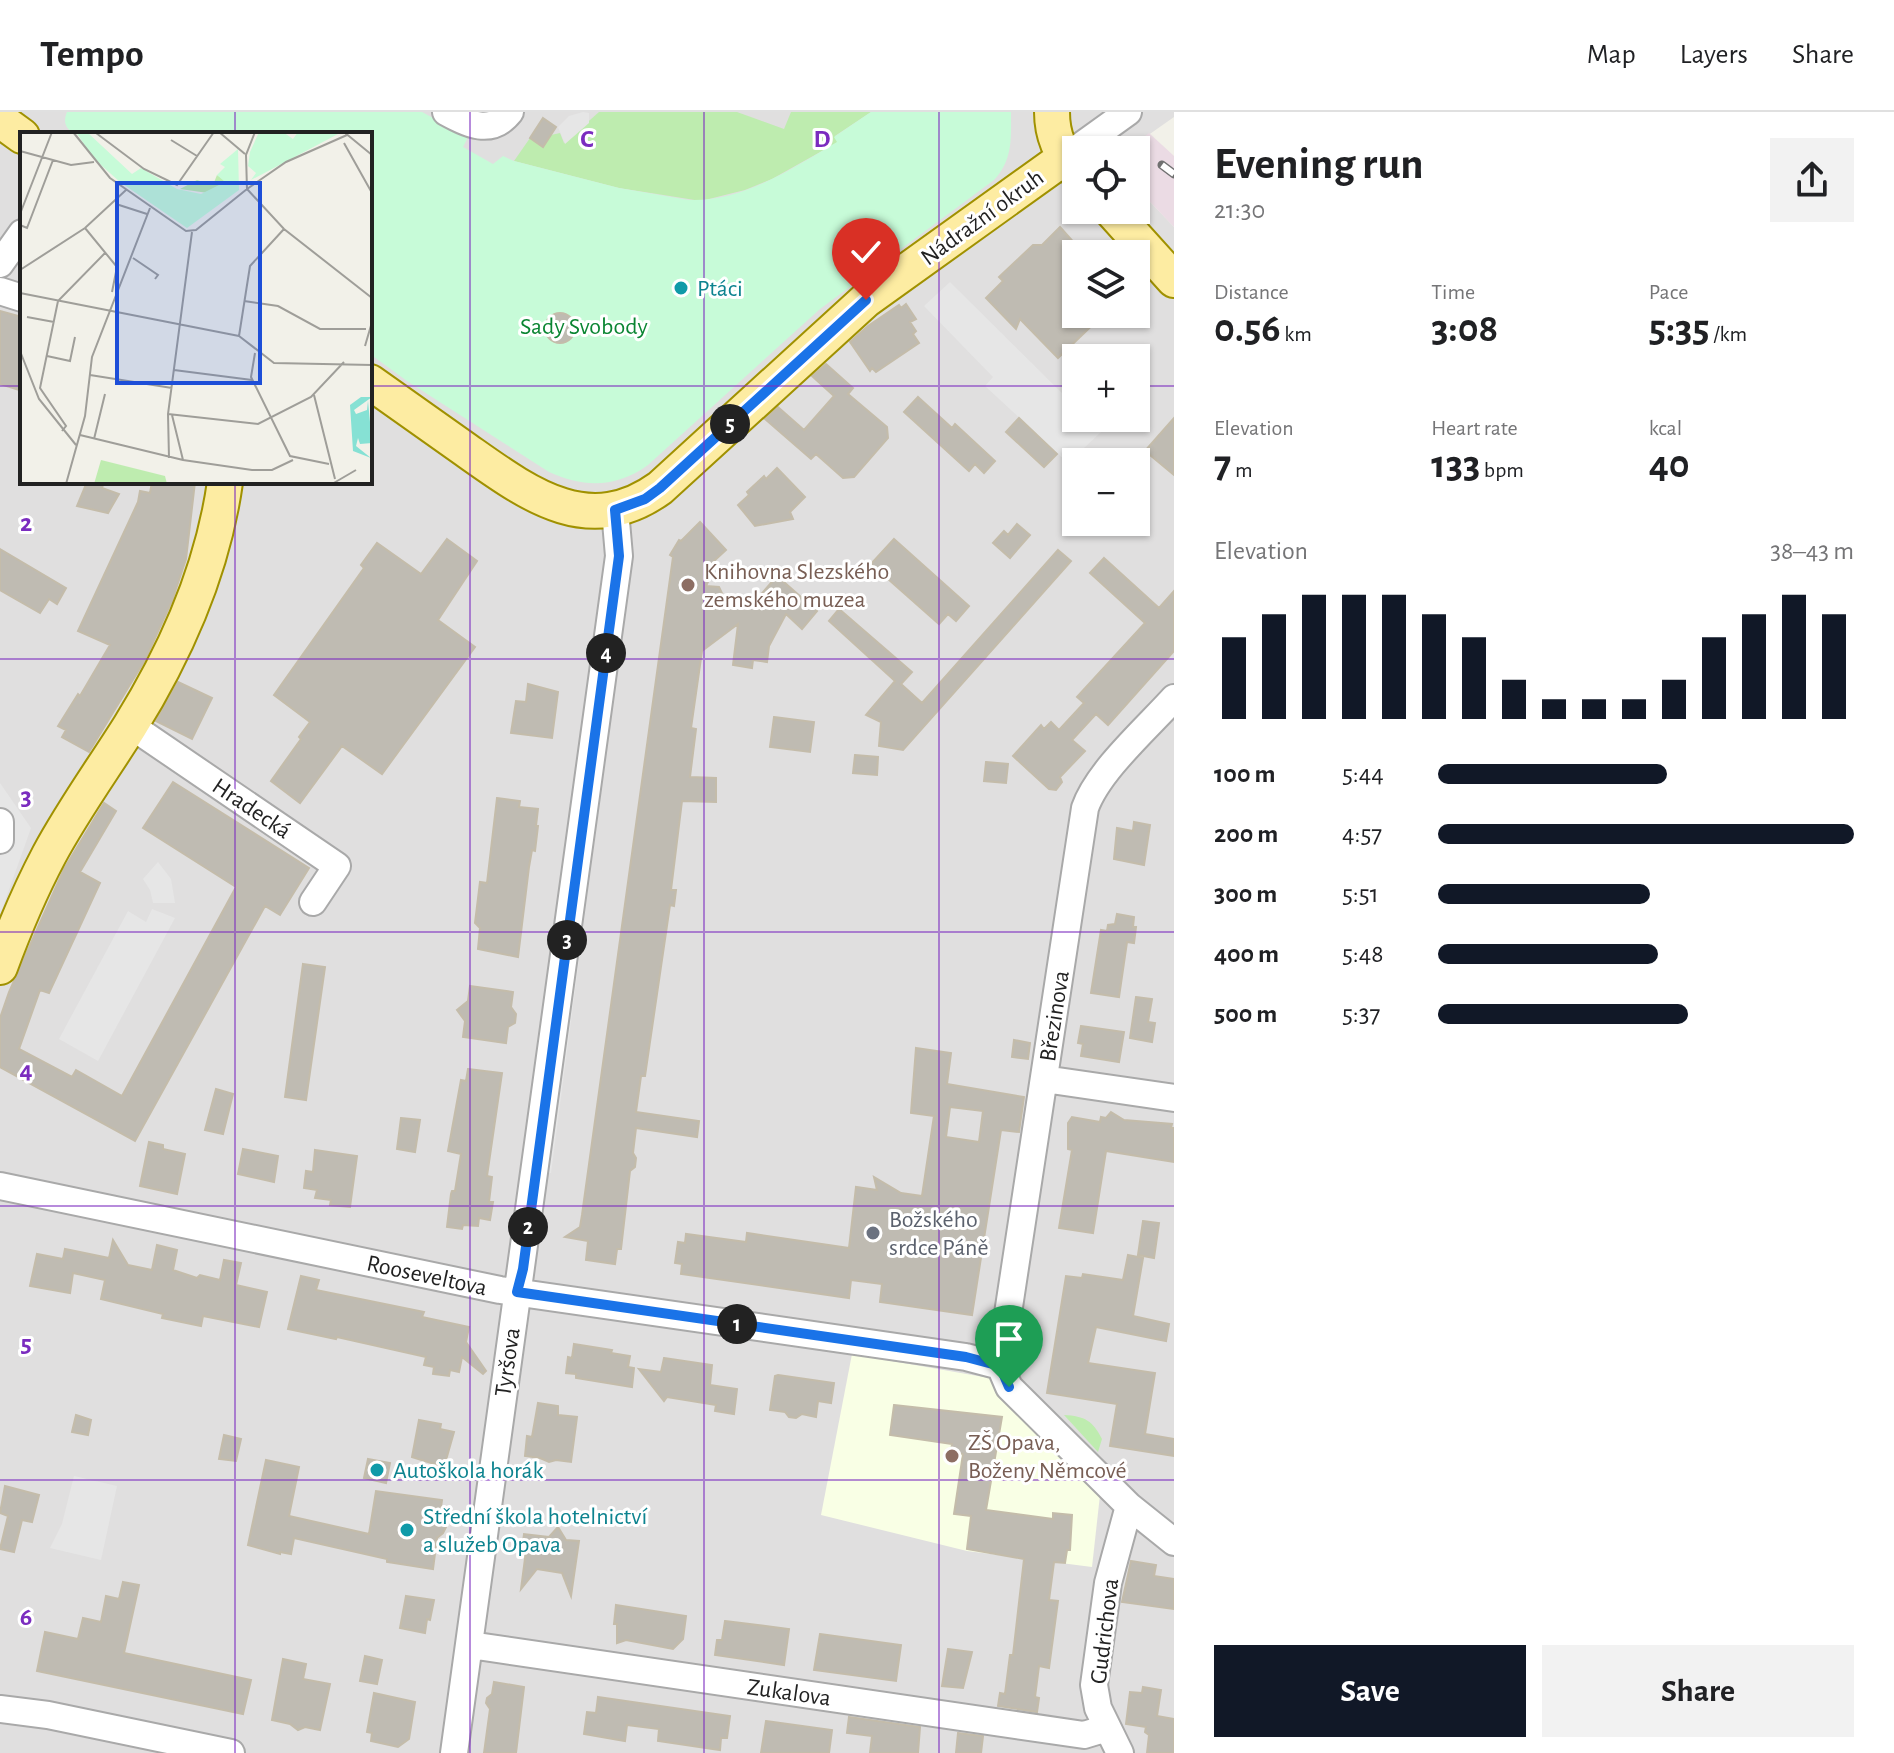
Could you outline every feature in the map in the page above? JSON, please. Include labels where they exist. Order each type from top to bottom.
[{"type":"main road","points":[[1052,112],[1055,139],[1062,151]]},
{"type":"main road","points":[[0,120],[20,135]]},
{"type":"main road","name":"Nádražní okruh","points":[[372,383],[541,499],[581,511],[615,510],[645,499],[660,488],[866,300],[1062,169]]},
{"type":"main road","points":[[1124,224],[1174,280]]},
{"type":"main road","points":[[0,967],[50,853],[130,725],[166,660],[197,588],[218,526],[225,484]]},
{"type":"street","points":[[446,112],[466,123],[500,119]]},
{"type":"street","name":"Nádražní okruh","points":[[1101,136],[1128,112]]},
{"type":"street","points":[[0,264],[20,236]]},
{"type":"street","points":[[0,291],[20,297]]},
{"type":"street","name":"Tyršova","points":[[454,1753],[619,556],[615,510]]},
{"type":"street","name":"Březinova","points":[[1000,1366],[1085,808],[1091,792],[1103,777],[1174,698]]},
{"type":"street","name":"Hradecká","points":[[130,725],[337,866],[313,902]]},
{"type":"street","points":[[0,822],[0,840]]},
{"type":"street","points":[[1044,1079],[1174,1098]]},
{"type":"street","name":"Rooseveltova","points":[[0,1186],[517,1292],[966,1357],[1000,1366]]},
{"type":"street","points":[[1000,1366],[1009,1387],[1129,1506],[1174,1542]]},
{"type":"street","name":"Gudrichova","points":[[1120,1753],[1098,1708],[1094,1685],[1108,1583],[1129,1506]]},
{"type":"street","name":"Zukalova","points":[[470,1645],[1084,1735],[1107,1728]]},
{"type":"street","points":[[0,1709],[48,1715],[231,1753]]},
{"type":"shaded area","points":[[0,112],[1174,112],[1174,117],[1147,136],[1062,136],[1062,224],[1150,224],[1150,202],[1174,227],[1174,1753],[0,1753]]},
{"type":"shaded area","points":[[589,113],[589,123],[565,144],[558,127],[569,116]]},
{"type":"shaded area","points":[[1149,133],[1174,156],[1174,227],[1150,202],[1150,136],[1145,136]]},
{"type":"shaded area","points":[[950,282],[1062,393],[1062,432],[1101,432],[1084,448],[1062,448],[1062,457],[985,386],[993,377],[924,306]]},
{"type":"shaded area","points":[[632,557],[551,1173],[542,1172]]},
{"type":"shaded area","points":[[0,783],[31,828],[0,915]]},
{"type":"shaded area","points":[[158,862],[171,879],[175,903],[153,903],[143,879]]},
{"type":"shaded area","points":[[152,909],[175,918],[98,1061],[59,1039],[128,911],[146,922]]},
{"type":"shaded area","name":"ZŠ Opava, Boženy Němcové","points":[[852,1354],[995,1379],[1101,1486],[1092,1567],[967,1551],[821,1515]]},
{"type":"shaded area","points":[[74,1476],[117,1486],[101,1560],[50,1548],[62,1524]]},
{"type":"green space","name":"Sady Svobody","points":[[67,112],[422,112],[468,137],[463,147],[493,164],[503,156],[619,188],[689,200],[729,195],[767,182],[837,142],[834,137],[871,112],[1011,112],[1011,131],[1008,157],[994,180],[820,309],[648,465],[612,482],[587,483],[549,472],[372,355],[372,132],[72,132],[65,119]]},
{"type":"green space","points":[[599,112],[737,112],[784,129],[791,112],[871,112],[835,136],[838,142],[772,179],[745,190],[701,201],[619,188],[514,161],[530,138],[543,146],[551,135],[560,133],[564,143]]},
{"type":"green space","points":[[1064,1415],[1083,1418],[1092,1424],[1102,1439],[1098,1452]]},
{"type":"building","points":[[543,118],[556,127],[543,147],[530,138]]},
{"type":"building","points":[[1060,227],[1072,240],[1062,240],[1062,328],[1089,328],[1073,344],[1062,344],[1062,354],[1058,358],[1020,319],[1016,329],[986,298],[1003,281],[999,277],[1033,245],[1042,245]]},
{"type":"building","points":[[906,304],[916,319],[910,322],[919,343],[876,372],[872,368],[870,371],[850,342],[868,326],[899,305],[901,308]]},
{"type":"building","points":[[0,311],[20,316],[20,390],[0,384]]},
{"type":"building","points":[[560,313],[571,317],[575,328],[571,339],[560,343],[549,339],[545,328],[549,317]]},
{"type":"building","points":[[826,364],[853,388],[848,394],[887,427],[888,438],[854,477],[843,478],[816,454],[811,459],[765,419],[778,407],[804,430],[834,396],[812,376]]},
{"type":"building","points":[[918,397],[952,428],[955,424],[995,461],[984,473],[975,464],[969,471],[904,412]]},
{"type":"building","points":[[1019,418],[1057,454],[1044,467],[1006,432]]},
{"type":"building","points":[[1174,418],[1174,475],[1150,455],[1148,448]]},
{"type":"building","points":[[777,468],[805,497],[790,512],[793,519],[755,526],[738,505],[749,495],[747,492]]},
{"type":"building","points":[[86,484],[103,484],[102,488],[119,494],[108,513],[77,506]]},
{"type":"building","points":[[152,484],[195,484],[186,559],[172,601],[145,660],[89,752],[62,737],[66,730],[58,726],[110,645],[78,631],[138,502],[140,491],[150,493]]},
{"type":"building","points":[[700,522],[726,550],[714,561],[716,565],[706,586],[719,587],[729,608],[740,603],[751,606],[777,576],[817,611],[802,629],[786,614],[769,646],[767,662],[753,660],[752,668],[733,665],[738,624],[702,651],[691,728],[696,729],[690,777],[716,778],[716,802],[682,801],[671,890],[676,890],[674,906],[670,905],[645,1076],[641,1076],[636,1112],[699,1121],[697,1137],[636,1128],[635,1167],[630,1171],[621,1249],[617,1249],[615,1264],[586,1260],[588,1241],[565,1237],[580,1227],[582,1215],[673,557],[670,555],[679,540]]},
{"type":"building","points":[[1017,524],[1030,535],[1010,558],[993,543],[1004,531],[1008,535]]},
{"type":"building","points":[[447,539],[477,561],[438,620],[475,647],[382,774],[342,746],[300,803],[271,781],[310,722],[274,695],[364,568],[361,565],[377,543],[421,574]]},
{"type":"building","points":[[894,539],[969,606],[956,621],[948,614],[939,624],[871,564]]},
{"type":"building","points":[[0,549],[66,588],[57,604],[49,599],[40,613],[0,590]]},
{"type":"building","points":[[1058,550],[1071,561],[903,750],[879,746],[881,722],[866,715],[895,681],[829,621],[839,609],[912,672],[901,684],[922,703]]},
{"type":"building","points":[[1104,558],[1159,608],[1174,591],[1174,651],[1108,725],[1096,714],[1072,740],[1085,751],[1060,777],[1062,782],[1056,790],[1049,789],[1013,756],[1041,725],[1044,729],[1051,722],[1059,730],[1084,703],[1077,697],[1145,623],[1090,573]]},
{"type":"building","points":[[178,682],[212,698],[192,739],[156,721]]},
{"type":"building","points":[[528,684],[558,692],[552,738],[511,733],[516,701],[526,702]]},
{"type":"building","points":[[774,717],[814,722],[810,752],[770,747]]},
{"type":"building","points":[[855,755],[878,757],[877,775],[853,773]]},
{"type":"building","points":[[986,762],[1008,764],[1006,783],[984,781]]},
{"type":"building","points":[[173,782],[309,868],[280,915],[265,906],[135,1141],[0,1067],[0,1018],[64,869],[104,803],[116,811],[80,872],[100,883],[49,993],[40,990],[19,1049],[72,1077],[76,1070],[122,1096],[236,887],[143,828]]},
{"type":"building","points":[[497,798],[520,801],[519,807],[538,809],[535,851],[532,850],[529,867],[518,957],[478,949],[480,928],[475,923],[480,882],[487,883]]},
{"type":"building","points":[[1134,822],[1150,825],[1144,865],[1114,859],[1117,828],[1133,831]]},
{"type":"building","points":[[1117,914],[1134,917],[1133,927],[1136,927],[1134,943],[1127,942],[1119,997],[1091,993],[1101,930],[1107,931],[1108,925],[1115,924]]},
{"type":"building","points":[[303,964],[325,967],[306,1100],[285,1097]]},
{"type":"building","points":[[470,986],[513,992],[511,1007],[516,1014],[515,1023],[508,1027],[506,1043],[463,1037],[465,1021],[457,1010],[468,1001]]},
{"type":"building","points":[[1136,997],[1152,999],[1148,1022],[1155,1023],[1152,1042],[1130,1038]]},
{"type":"building","points":[[1081,1026],[1124,1032],[1119,1062],[1081,1056],[1083,1044],[1078,1043]]},
{"type":"building","points":[[1014,1040],[1030,1043],[1028,1059],[1012,1057]]},
{"type":"building","points":[[916,1048],[951,1053],[947,1084],[1024,1097],[1019,1132],[1001,1130],[972,1315],[880,1302],[882,1284],[851,1280],[849,1298],[681,1274],[682,1264],[675,1263],[678,1242],[685,1243],[686,1234],[746,1242],[747,1233],[849,1248],[856,1187],[877,1190],[874,1177],[901,1193],[922,1196],[934,1116],[911,1113]],"holes":[[[950,1107],[983,1111],[979,1142],[946,1137]]]},
{"type":"building","points":[[468,1069],[502,1073],[487,1176],[492,1177],[490,1220],[479,1218],[478,1226],[463,1225],[462,1229],[447,1227],[461,1154],[448,1151],[461,1080],[466,1081]]},
{"type":"building","points":[[216,1089],[233,1094],[223,1134],[205,1130]]},
{"type":"building","points":[[1111,1112],[1124,1120],[1172,1124],[1174,1162],[1106,1151],[1093,1233],[1059,1228],[1072,1150],[1068,1149],[1068,1123],[1072,1117],[1100,1122],[1101,1117],[1106,1118]]},
{"type":"building","points":[[401,1118],[420,1120],[415,1152],[397,1149]]},
{"type":"building","points":[[149,1142],[185,1154],[177,1194],[140,1186]]},
{"type":"building","points":[[243,1149],[278,1156],[274,1182],[238,1174]]},
{"type":"building","points":[[315,1150],[357,1156],[350,1207],[330,1205],[331,1200],[315,1198],[317,1190],[304,1188],[306,1171],[313,1172]]},
{"type":"building","points":[[1143,1221],[1159,1223],[1154,1258],[1138,1255]]},
{"type":"building","points":[[113,1240],[128,1265],[152,1270],[157,1245],[177,1250],[173,1270],[197,1278],[200,1275],[220,1280],[224,1260],[241,1263],[236,1285],[267,1292],[259,1327],[203,1316],[201,1326],[162,1318],[163,1314],[101,1299],[105,1280],[73,1273],[70,1293],[30,1286],[37,1254],[63,1259],[65,1249],[109,1258]]},
{"type":"building","points":[[1128,1255],[1143,1258],[1133,1316],[1169,1324],[1166,1341],[1096,1327],[1088,1363],[1155,1373],[1145,1434],[1174,1439],[1174,1456],[1110,1446],[1117,1404],[1047,1393],[1066,1276],[1082,1278],[1083,1274],[1123,1280]]},
{"type":"building","points":[[301,1276],[319,1280],[316,1290],[424,1312],[422,1317],[469,1327],[466,1342],[486,1371],[483,1374],[462,1357],[459,1372],[450,1370],[449,1376],[433,1374],[434,1367],[424,1365],[426,1357],[288,1329]]},
{"type":"building","points":[[574,1344],[630,1356],[628,1367],[634,1368],[632,1387],[576,1378],[576,1374],[566,1373]]},
{"type":"building","points":[[664,1358],[712,1365],[710,1385],[737,1389],[734,1414],[715,1411],[716,1405],[667,1397],[664,1401],[639,1369],[661,1372]]},
{"type":"building","points":[[775,1376],[834,1383],[831,1403],[818,1401],[816,1417],[802,1414],[796,1418],[789,1417],[785,1412],[770,1410]]},
{"type":"building","points":[[538,1403],[558,1406],[558,1415],[577,1417],[571,1462],[549,1462],[525,1456],[527,1436],[532,1437]]},
{"type":"building","points":[[894,1405],[1002,1417],[986,1510],[1053,1519],[1053,1513],[1072,1515],[1070,1550],[1067,1550],[1065,1563],[1054,1562],[1049,1600],[1058,1601],[1049,1668],[1039,1666],[1035,1697],[1039,1698],[1037,1712],[998,1706],[1000,1693],[1005,1694],[1010,1655],[1013,1655],[1024,1559],[967,1549],[971,1516],[954,1514],[963,1454],[951,1452],[952,1444],[890,1435]]},
{"type":"building","points":[[76,1415],[91,1420],[88,1435],[72,1432]]},
{"type":"building","points":[[419,1420],[441,1424],[440,1429],[454,1432],[444,1467],[412,1457]]},
{"type":"building","points":[[224,1435],[241,1439],[236,1461],[219,1459]]},
{"type":"building","name":"Autoškola horák","points":[[368,1459],[390,1463],[386,1483],[364,1478]]},
{"type":"building","points":[[266,1460],[299,1467],[289,1516],[369,1534],[376,1491],[442,1500],[440,1514],[446,1527],[437,1538],[433,1569],[387,1562],[387,1559],[294,1538],[291,1554],[248,1545]]},
{"type":"building","points":[[5,1486],[39,1495],[32,1522],[22,1520],[14,1552],[0,1549],[8,1516],[0,1513]]},
{"type":"building","points":[[558,1527],[566,1540],[579,1541],[571,1596],[562,1573],[537,1569],[521,1589],[526,1551],[522,1550],[524,1534],[549,1537]]},
{"type":"building","points":[[1131,1561],[1156,1565],[1154,1576],[1174,1579],[1174,1609],[1122,1602]]},
{"type":"building","points":[[123,1582],[139,1585],[124,1653],[251,1680],[243,1714],[37,1671],[45,1632],[78,1639],[83,1618],[101,1622],[106,1596],[119,1599]]},
{"type":"building","points":[[406,1596],[434,1600],[425,1633],[400,1628]]},
{"type":"building","points":[[616,1605],[686,1616],[683,1639],[673,1649],[626,1640],[617,1643],[617,1624],[614,1624]]},
{"type":"building","points":[[725,1621],[789,1629],[784,1665],[715,1655],[717,1640],[722,1640]]},
{"type":"building","points":[[820,1634],[901,1645],[896,1681],[814,1670]]},
{"type":"building","points":[[948,1649],[972,1652],[963,1688],[942,1686]]},
{"type":"building","points":[[365,1656],[382,1660],[377,1684],[360,1681]]},
{"type":"building","points":[[283,1659],[306,1664],[303,1679],[330,1684],[320,1730],[305,1727],[298,1730],[290,1724],[272,1720]]},
{"type":"building","points":[[494,1682],[524,1687],[516,1753],[484,1753],[490,1709],[486,1703],[492,1694]]},
{"type":"building","points":[[1143,1687],[1161,1690],[1157,1716],[1174,1719],[1174,1753],[1147,1753],[1149,1735],[1145,1732],[1146,1727],[1126,1724],[1130,1692],[1142,1693]]},
{"type":"building","points":[[374,1693],[415,1702],[409,1739],[398,1747],[371,1741],[372,1733],[367,1732]]},
{"type":"building","points":[[598,1697],[730,1716],[727,1738],[721,1738],[720,1750],[658,1741],[659,1729],[627,1725],[625,1741],[584,1734],[587,1712],[596,1713]]},
{"type":"building","points":[[849,1717],[920,1727],[918,1753],[870,1753],[872,1736],[847,1733]]},
{"type":"building","points":[[766,1721],[832,1730],[829,1753],[761,1753]]},
{"type":"building","points":[[958,1733],[983,1736],[981,1753],[956,1753]]},
{"type":"railway","points":[[1162,165],[1174,174]]},
{"type":"place","name":"Ptáci","points":[[681,288]]},
{"type":"place","name":"Knihovna Slezského zemského muzea","points":[[688,585]]},
{"type":"place","name":"Božského srdce Páně","points":[[873,1233]]},
{"type":"place","name":"ZŠ Opava, Boženy Němcové","points":[[952,1456]]},
{"type":"place","name":"Autoškola horák","points":[[377,1470]]},
{"type":"place","name":"Střední škola hotelnictví a služeb Opava","points":[[407,1530]]},
{"type":"route","points":[[866,300],[660,488],[645,499],[615,510],[619,556],[523,1269],[517,1292],[966,1357],[1000,1366],[1009,1387]]}]
